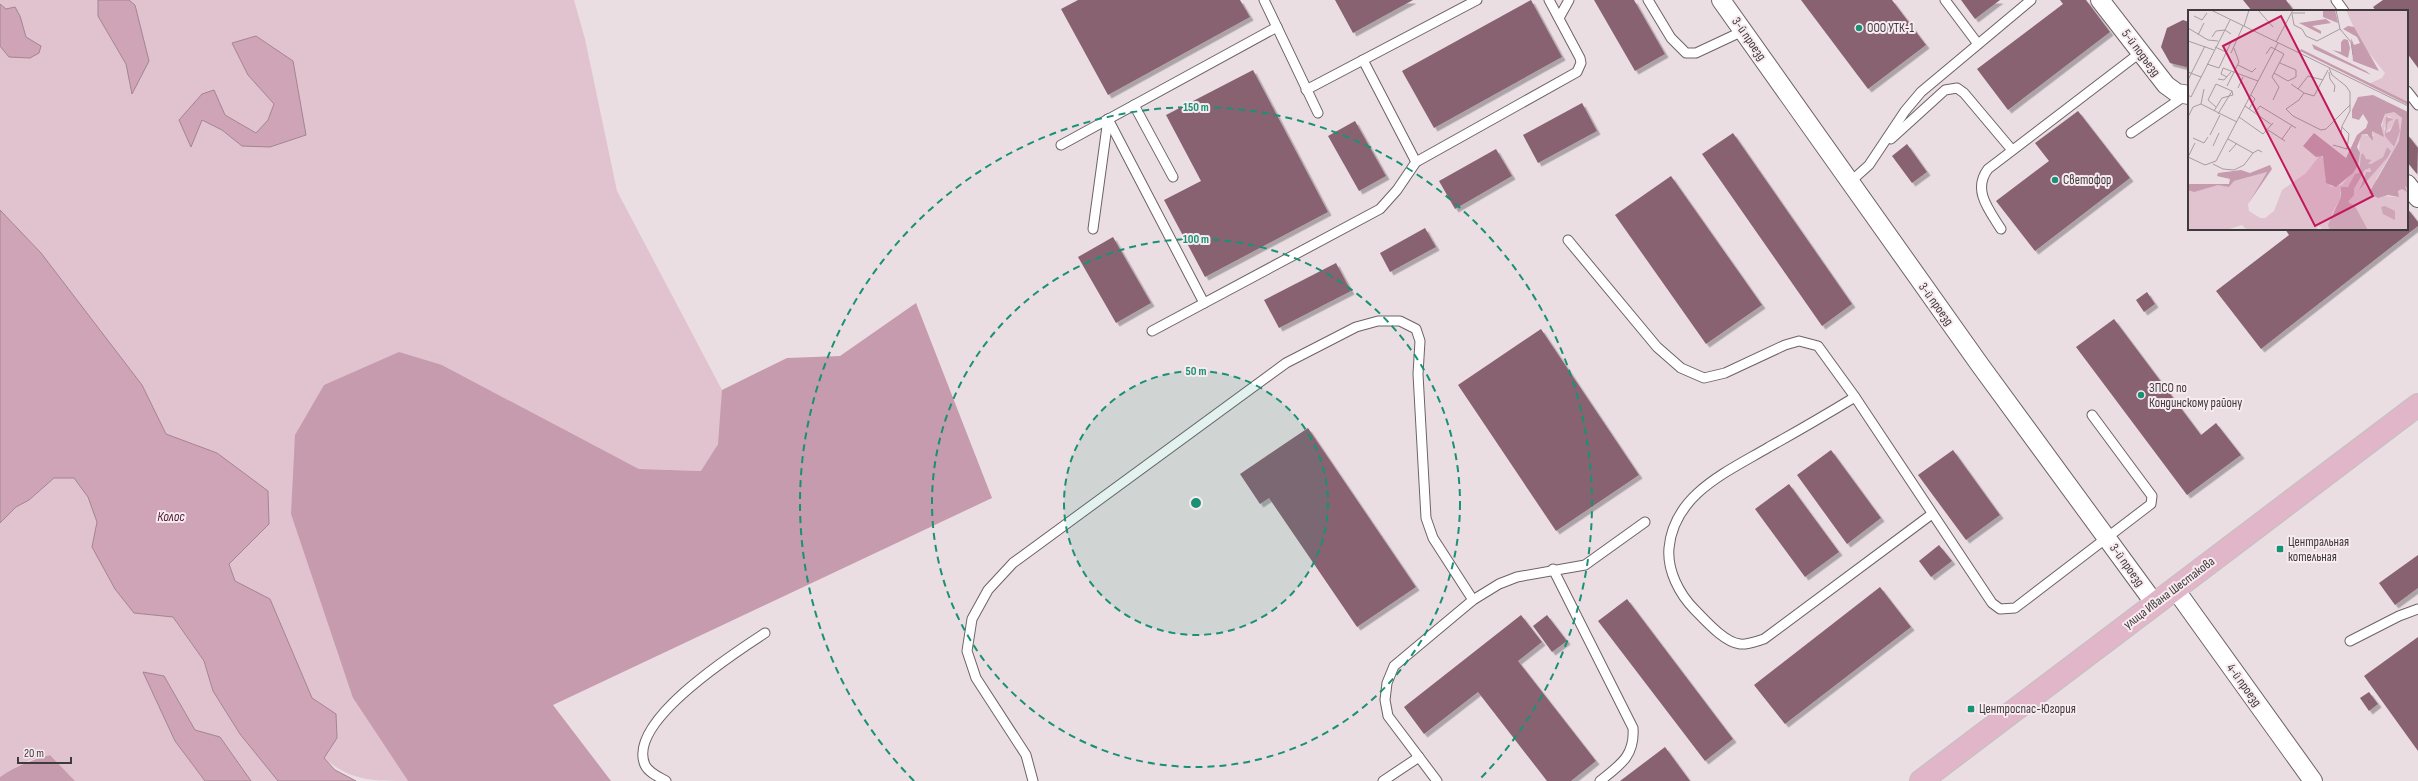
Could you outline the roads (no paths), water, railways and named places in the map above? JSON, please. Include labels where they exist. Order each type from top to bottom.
[{"type":"main road","name":"улица Ивана Шестакова","points":[[1921,781],[2418,405]]},
{"type":"street","name":"3-й проезд","points":[[1721,0],[1849,183],[2155,604]]},
{"type":"street","name":"5-й подъезд","points":[[2100,0],[2166,85],[2177,93],[2188,95]]},
{"type":"street","points":[[2408,185],[2418,198]]},
{"type":"street","name":"4-й проезд","points":[[2175,589],[2313,781]]},
{"type":"lane","points":[[1264,0],[1318,113]]},
{"type":"lane","points":[[1306,90],[1477,0]]},
{"type":"lane","points":[[1152,331],[1380,209],[1393,195],[1416,162],[1577,72],[1581,63],[1580,58],[1549,0]]},
{"type":"lane","points":[[1559,18],[1569,0]]},
{"type":"lane","points":[[1648,0],[1671,38],[1686,53],[1696,53],[1743,31]]},
{"type":"lane","points":[[1945,0],[1978,44]]},
{"type":"lane","points":[[1849,183],[1869,165],[1883,147],[1904,111],[1921,92],[2031,0]]},
{"type":"lane","points":[[2336,0],[2343,10]]},
{"type":"lane","points":[[1061,145],[1277,27]]},
{"type":"lane","points":[[2001,229],[1986,207],[1980,183],[1988,169],[2141,52]]},
{"type":"lane","points":[[1363,60],[1416,162]]},
{"type":"lane","points":[[1883,147],[1945,90],[1957,88],[1964,93],[2012,150]]},
{"type":"lane","points":[[2408,92],[2418,105]]},
{"type":"lane","points":[[2131,133],[2188,95]]},
{"type":"lane","points":[[1134,105],[1173,177]]},
{"type":"lane","points":[[1108,119],[1204,303]]},
{"type":"lane","points":[[1093,229],[1108,119]]},
{"type":"lane","points":[[1568,240],[1657,348],[1681,368],[1704,378],[1725,373],[1785,345],[1799,341],[1818,346],[1855,397],[1992,603],[2000,609],[2015,608],[2151,504],[2152,496],[2092,415]]},
{"type":"lane","points":[[1033,781],[1026,755],[976,678],[967,651],[972,619],[988,590],[1013,563],[1286,363],[1356,327],[1378,322],[1400,321],[1416,329],[1420,342],[1418,374],[1426,518],[1433,538],[1474,600]]},
{"type":"lane","points":[[1855,397],[1712,480],[1690,499],[1679,514],[1671,534],[1668,560],[1674,579],[1690,605],[1716,632],[1740,644],[1764,640],[1932,514]]},
{"type":"lane","points":[[1438,781],[1388,716],[1385,700],[1387,683],[1394,666],[1474,600],[1517,577],[1585,565],[1645,522]]},
{"type":"lane","points":[[1554,570],[1633,728],[1634,743],[1624,761],[1600,781]]},
{"type":"lane","points":[[2350,641],[2399,616],[2418,609]]},
{"type":"lane","points":[[666,781],[653,774],[645,766],[642,755],[644,744],[650,732],[678,698],[710,670],[765,633]]},
{"type":"lane","points":[[1383,781],[1420,757]]},
{"type":"water","points":[[98,0],[129,0],[135,5],[149,61],[132,94],[126,64],[98,16]]},
{"type":"water","points":[[0,4],[6,9],[15,7],[20,16],[26,37],[41,46],[39,53],[30,58],[9,57],[0,46]]},
{"type":"water","points":[[256,36],[293,61],[306,135],[270,147],[242,146],[222,130],[202,120],[191,147],[179,120],[202,94],[214,90],[225,115],[256,133],[268,120],[274,104],[248,75],[232,43]]},
{"type":"water","name":"Колос","points":[[0,210],[41,253],[142,385],[166,434],[217,453],[268,491],[269,524],[229,564],[235,581],[270,599],[312,698],[336,714],[337,738],[324,758],[335,770],[356,781],[278,781],[240,734],[213,691],[204,661],[173,617],[134,613],[115,589],[92,547],[97,522],[88,497],[74,478],[54,478],[29,500],[16,507],[0,523]]},
{"type":"water","points":[[143,672],[164,676],[195,730],[220,737],[251,781],[205,781],[175,741]]},
{"type":"place","name":"ООО УТК-1","points":[[1859,28]]},
{"type":"place","name":"Светофор","points":[[2055,180]]},
{"type":"place","name":"ЗПСО по Кондинскому району","points":[[2141,395]]},
{"type":"place","name":"Центральная котельная","points":[[2280,549]]},
{"type":"place","name":"Центроспас-Югория","points":[[1971,709]]}]
